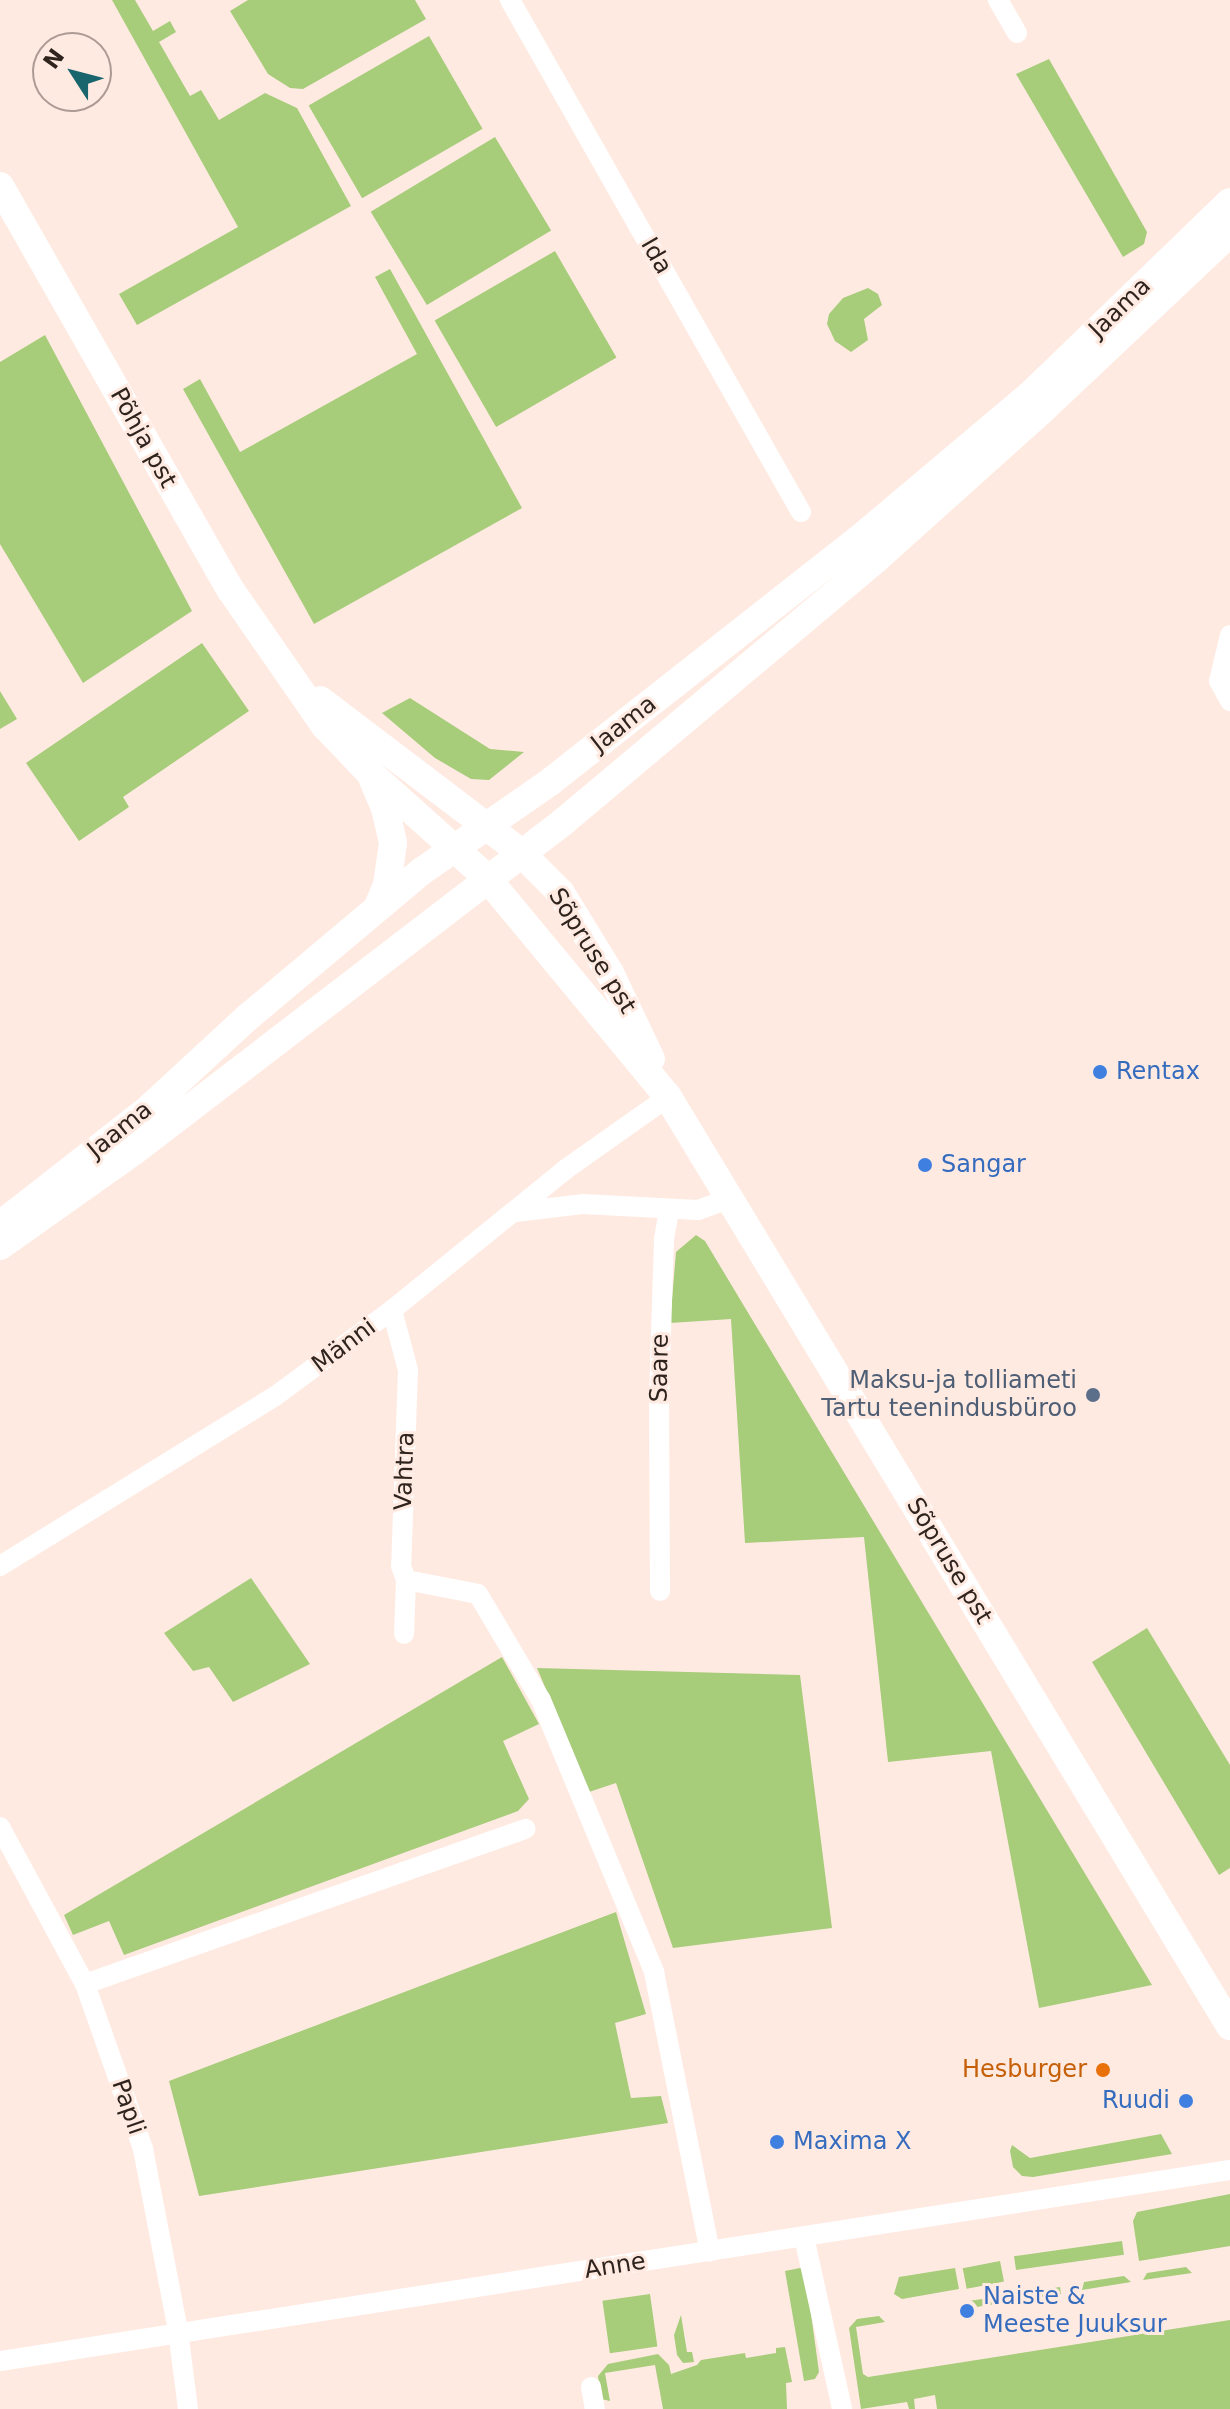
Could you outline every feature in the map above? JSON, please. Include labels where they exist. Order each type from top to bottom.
[{"type":"main road","name":"Põhja pst","points":[[0,186],[222,576],[296,684],[325,726],[369,772],[455,848]]},
{"type":"main road","name":"Jaama","points":[[0,1225],[146,1111],[248,1017],[376,909],[455,848],[550,782],[859,539],[1029,396],[1230,202]]},
{"type":"main road","name":"Jaama","points":[[0,1246],[133,1152],[563,822],[875,560],[1042,410],[1230,233]]},
{"type":"main road","name":"Põhja pst","points":[[296,684],[487,826]]},
{"type":"main road","points":[[369,772],[385,808],[393,843],[387,885],[376,909]]},
{"type":"main road","name":"Sõpruse pst","points":[[487,826],[520,852],[561,893],[610,973],[668,1097],[1230,2026]]},
{"type":"main road","name":"Sõpruse pst","points":[[455,848],[487,878],[668,1097]]},
{"type":"street","name":"Ida","points":[[510,0],[801,512]]},
{"type":"street","points":[[998,0],[1017,33]]},
{"type":"street","points":[[1228,641],[1219,681],[1230,701]]},
{"type":"street","name":"Männi","points":[[0,1566],[274,1397],[392,1310],[566,1169],[668,1097]]},
{"type":"street","points":[[566,1169],[569,1187],[583,1204]]},
{"type":"street","points":[[515,1212],[583,1204],[698,1210],[731,1198]]},
{"type":"street","name":"Saare","points":[[660,1591],[659,1398],[664,1239],[669,1210]]},
{"type":"street","name":"Vahtra","points":[[392,1310],[408,1370],[401,1566],[406,1580],[404,1634]]},
{"type":"street","points":[[406,1580],[478,1594],[541,1700],[661,1995],[710,2251]]},
{"type":"street","points":[[85,1984],[526,1829]]},
{"type":"street","name":"Papli","points":[[3,1839],[85,1984],[143,2149],[178,2331],[188,2409]]},
{"type":"street","name":"Anne","points":[[0,2361],[1230,2170]]},
{"type":"street","points":[[804,2237],[842,2409]]},
{"type":"street","points":[[591,2387],[595,2409]]},
{"type":"green space","points":[[112,0],[135,0],[153,31],[170,21],[176,32],[159,42],[190,96],[201,90],[219,120],[265,93],[297,108],[351,206],[137,325],[119,294],[238,227]]},
{"type":"green space","points":[[248,0],[415,0],[426,19],[303,89],[290,88],[268,74],[230,11]]},
{"type":"green space","points":[[429,36],[482,129],[362,198],[309,106]]},
{"type":"green space","points":[[1049,59],[1147,232],[1144,244],[1123,257],[1016,74]]},
{"type":"green space","points":[[495,137],[551,230],[427,305],[371,212]]},
{"type":"green space","points":[[555,251],[616,358],[496,427],[435,321]]},
{"type":"green space","points":[[390,269],[522,508],[314,624],[183,389],[200,379],[240,452],[417,354],[375,277]]},
{"type":"green space","points":[[868,288],[878,294],[882,305],[864,319],[868,340],[851,352],[835,341],[827,324],[829,314],[843,298]]},
{"type":"green space","points":[[45,335],[192,611],[83,683],[0,544],[0,362]]},
{"type":"green space","points":[[202,643],[249,711],[123,797],[129,807],[79,841],[26,763]]},
{"type":"green space","points":[[0,691],[17,719],[0,729]]},
{"type":"green space","points":[[410,698],[490,749],[524,752],[489,780],[471,779],[435,758],[382,713]]},
{"type":"green space","points":[[696,1235],[705,1241],[1152,1985],[1039,2008],[991,1751],[888,1762],[864,1537],[745,1543],[731,1319],[670,1323],[676,1252]]},
{"type":"green space","points":[[251,1578],[310,1664],[233,1702],[209,1667],[193,1671],[164,1633]]},
{"type":"green space","points":[[1147,1628],[1230,1765],[1230,1868],[1219,1875],[1092,1662]]},
{"type":"green space","points":[[502,1657],[539,1724],[503,1741],[529,1799],[518,1811],[124,1955],[109,1921],[73,1935],[64,1915]]},
{"type":"green space","points":[[537,1668],[800,1675],[832,1928],[673,1948],[616,1783],[589,1792]]},
{"type":"green space","points":[[616,1912],[646,2014],[615,2023],[631,2098],[661,2096],[668,2123],[199,2196],[169,2081]]},
{"type":"green space","points":[[1161,2134],[1172,2154],[1033,2177],[1022,2176],[1013,2167],[1010,2151],[1012,2145],[1030,2158]]},
{"type":"green space","points":[[1230,2194],[1230,2246],[1139,2261],[1133,2221],[1137,2212]]},
{"type":"green space","points":[[1122,2241],[1124,2255],[1016,2270],[1014,2256]]},
{"type":"green space","points":[[1000,2261],[1004,2282],[967,2289],[963,2268]]},
{"type":"green space","points":[[1186,2267],[1192,2273],[1143,2280],[1147,2273]]},
{"type":"green space","points":[[955,2268],[959,2289],[902,2299],[894,2294],[899,2277]]},
{"type":"green space","points":[[805,2270],[819,2372],[815,2379],[804,2381],[785,2271]]},
{"type":"green space","points":[[1124,2276],[1131,2282],[1082,2290],[1084,2282]]},
{"type":"green space","points":[[1060,2287],[1061,2294],[1020,2300],[1023,2293]]},
{"type":"green space","points":[[650,2294],[657,2346],[610,2353],[602,2301]]},
{"type":"green space","points":[[1002,2296],[1009,2302],[970,2308],[969,2301]]},
{"type":"green space","points":[[681,2315],[687,2352],[692,2352],[694,2362],[683,2363],[677,2355],[674,2335]]},
{"type":"green space","points":[[879,2316],[885,2322],[856,2327],[863,2374],[868,2377],[1230,2320],[1230,2409],[937,2409],[935,2395],[914,2399],[915,2409],[909,2409],[907,2402],[861,2409],[849,2328],[857,2319]]},
{"type":"green space","points":[[785,2347],[792,2382],[786,2383],[787,2409],[663,2409],[655,2365],[605,2373],[610,2401],[601,2399],[598,2376],[608,2364],[658,2354],[669,2365],[671,2374],[697,2365],[701,2360],[745,2353],[746,2358],[776,2353],[776,2348]]},
{"type":"place","name":"Rentax","points":[[1100,1072]]},
{"type":"place","name":"Sangar","points":[[925,1165]]},
{"type":"place","name":"Maksu-ja tolliameti Tartu teenindusbüroo","points":[[1093,1395]]},
{"type":"place","name":"Hesburger","points":[[1103,2070]]},
{"type":"place","name":"Ruudi","points":[[1186,2101]]},
{"type":"place","name":"Maxima X","points":[[777,2142]]},
{"type":"place","name":"Naiste & Meeste Juuksur","points":[[967,2311]]}]
